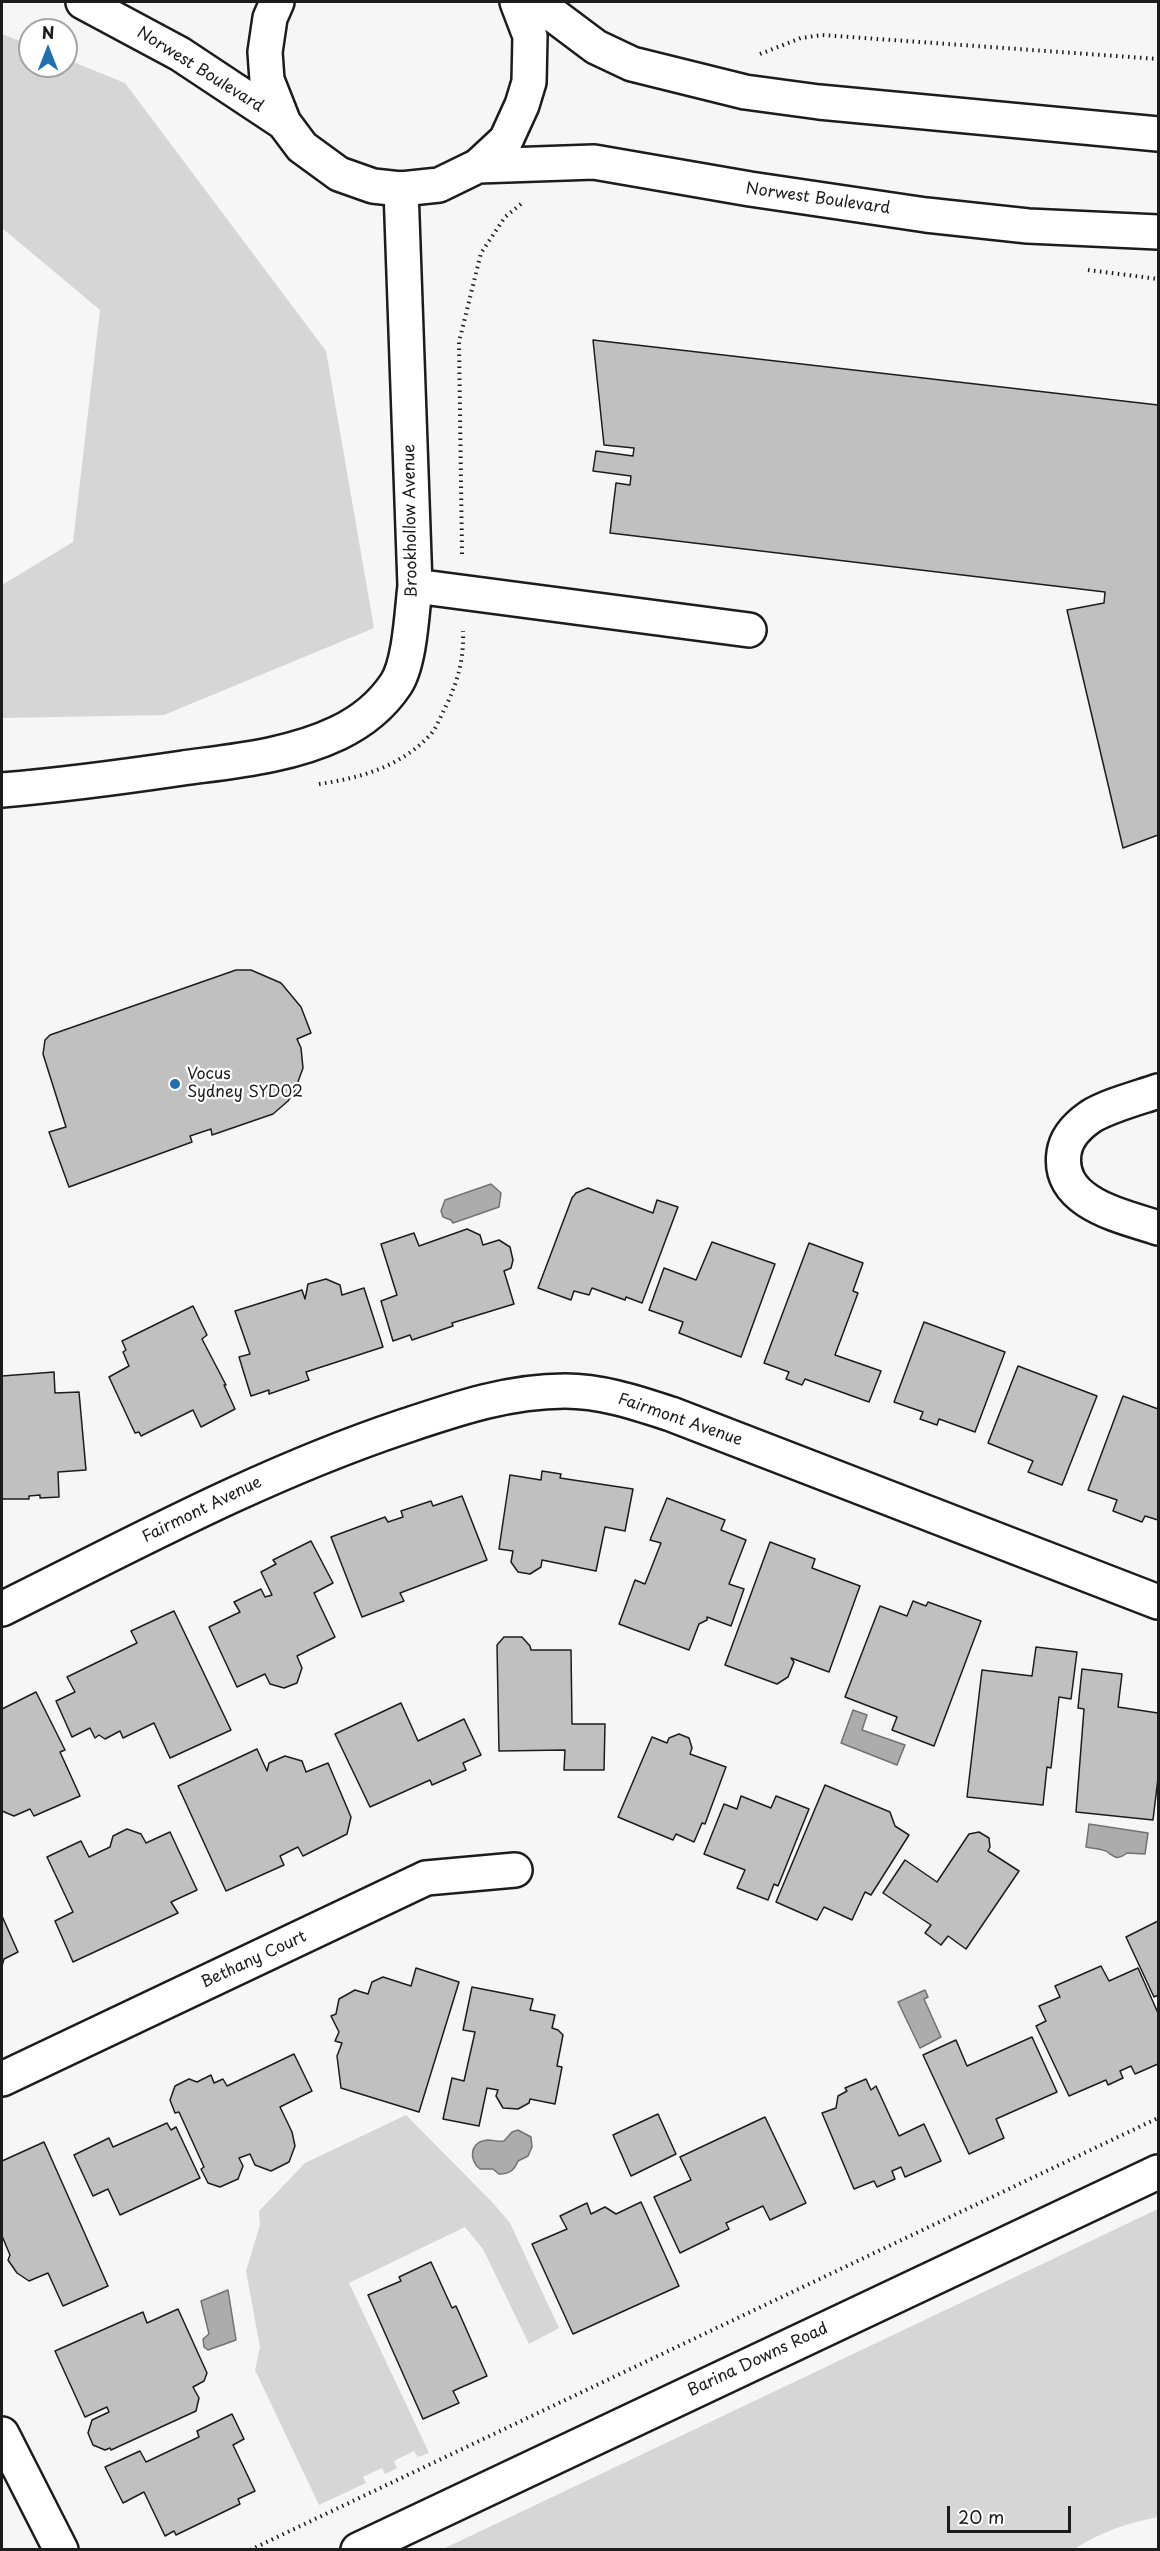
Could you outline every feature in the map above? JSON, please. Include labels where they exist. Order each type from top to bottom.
[{"type":"street","name":"Norwest Boulevard","points":[[83,2],[180,54],[284,123]]},
{"type":"street","points":[[277,2],[270,18],[265,52],[267,80],[284,123],[302,147],[339,174],[373,186],[401,189],[440,185],[478,166],[506,140],[522,105],[529,82],[530,36],[517,2]]},
{"type":"street","points":[[536,2],[596,47],[632,64],[745,92],[819,102],[1158,134]]},
{"type":"street","points":[[1124,131],[1158,126]]},
{"type":"street","name":"Norwest Boulevard","points":[[478,166],[594,162],[750,189],[926,215],[1028,226],[1158,232]]},
{"type":"street","name":"Brookhollow Avenue","points":[[2,790],[60,785],[291,750],[338,733],[373,711],[398,682],[410,640],[415,586],[401,189]]},
{"type":"street","points":[[1119,232],[1158,237]]},
{"type":"street","points":[[415,586],[749,630]]},
{"type":"street","points":[[1158,1091],[1092,1116],[1075,1129],[1065,1146],[1062,1165],[1067,1182],[1095,1206],[1158,1228]]},
{"type":"street","name":"Fairmont Avenue","points":[[2,1610],[256,1483],[357,1442],[469,1404],[515,1394],[567,1391],[618,1397],[671,1414],[1158,1602]]},
{"type":"street","name":"Bethany Court","points":[[2,2079],[426,1878],[515,1870]]},
{"type":"street","name":"Barina Downs Road","points":[[358,2550],[1158,2172]]},
{"type":"street","points":[[2,2434],[61,2550]]},
{"type":"path","points":[[758,55],[801,38],[822,35],[1158,59]]},
{"type":"path","points":[[317,784],[349,780],[389,766],[410,753],[432,733],[457,684],[464,652],[459,342],[481,253],[505,218],[528,198]]},
{"type":"path","points":[[1080,269],[1158,279]]},
{"type":"path","points":[[250,2550],[1158,2118]]},
{"type":"shaded area","points":[[2,34],[18,40],[18,78],[78,78],[78,64],[125,83],[326,351],[374,628],[164,715],[2,718],[2,585],[73,542],[100,310],[2,228]]},
{"type":"shaded area","points":[[491,1184],[501,1193],[499,1207],[453,1223],[443,1217],[441,1211],[445,1200]]},
{"type":"shaded area","points":[[853,1710],[867,1715],[862,1730],[905,1745],[897,1765],[841,1743]]},
{"type":"shaded area","points":[[1089,1824],[1148,1833],[1145,1854],[1127,1853],[1116,1857],[1106,1851],[1086,1847]]},
{"type":"shaded area","points":[[925,1990],[928,1997],[924,1999],[941,2037],[920,2048],[898,2002]]},
{"type":"shaded area","points":[[406,2115],[510,2223],[559,2328],[529,2344],[483,2249],[465,2227],[349,2283],[429,2453],[418,2457],[414,2451],[394,2461],[397,2468],[385,2474],[382,2468],[363,2477],[366,2483],[319,2505],[255,2370],[260,2347],[246,2271],[260,2225],[259,2211],[305,2163]]},
{"type":"shaded area","points":[[518,2130],[531,2137],[532,2147],[528,2156],[518,2161],[513,2170],[499,2174],[493,2169],[480,2169],[476,2165],[473,2152],[477,2144],[488,2140],[504,2141],[512,2132]]},
{"type":"shaded area","points":[[1158,2209],[1158,2517],[1114,2529],[1092,2538],[1073,2550],[443,2549]]},
{"type":"shaded area","points":[[228,2290],[236,2340],[208,2350],[204,2347],[203,2339],[209,2334],[201,2301]]},
{"type":"building","points":[[593,340],[1158,405],[1158,835],[1123,848],[1067,610],[1104,603],[1105,592],[610,533],[616,483],[630,485],[631,476],[593,471],[596,451],[633,456],[634,448],[604,445]]},
{"type":"building","name":"Vocus Sydney SYD02","points":[[236,970],[251,970],[281,983],[301,1007],[311,1033],[297,1039],[301,1048],[303,1068],[295,1090],[288,1101],[273,1114],[212,1135],[211,1129],[190,1136],[192,1142],[69,1187],[49,1132],[66,1127],[43,1054],[45,1040],[50,1035]]},
{"type":"building","points":[[588,1188],[653,1213],[657,1200],[678,1207],[642,1303],[626,1297],[625,1300],[592,1288],[589,1295],[574,1291],[571,1300],[538,1288],[572,1198],[576,1193]]},
{"type":"building","points":[[467,1229],[480,1235],[483,1245],[499,1240],[510,1247],[513,1260],[511,1268],[504,1271],[514,1304],[452,1323],[453,1326],[412,1340],[410,1335],[393,1341],[381,1301],[397,1295],[381,1244],[414,1233],[419,1246]]},
{"type":"building","points":[[712,1242],[775,1264],[741,1357],[679,1333],[683,1322],[649,1310],[664,1268],[696,1280]]},
{"type":"building","points":[[809,1243],[863,1263],[853,1291],[858,1293],[835,1355],[881,1371],[869,1402],[805,1379],[802,1385],[786,1379],[789,1372],[764,1363]]},
{"type":"building","points":[[326,1279],[340,1285],[342,1295],[364,1288],[383,1347],[306,1372],[309,1380],[269,1394],[269,1390],[251,1396],[239,1357],[250,1354],[235,1311],[302,1290],[305,1299],[308,1284]]},
{"type":"building","points":[[193,1306],[207,1335],[202,1339],[226,1385],[224,1385],[235,1409],[201,1427],[193,1410],[141,1436],[139,1432],[135,1433],[109,1377],[129,1366],[123,1352],[126,1350],[122,1341]]},
{"type":"building","points":[[924,1322],[1005,1352],[975,1432],[939,1419],[937,1425],[920,1419],[923,1412],[894,1402]]},
{"type":"building","points":[[1018,1366],[1097,1396],[1062,1485],[1028,1472],[1033,1461],[988,1443]]},
{"type":"building","points":[[54,1372],[55,1393],[79,1392],[86,1470],[58,1472],[59,1497],[40,1498],[40,1495],[29,1496],[29,1499],[2,1499],[2,1376]]},
{"type":"building","points":[[1123,1396],[1158,1409],[1158,1520],[1145,1516],[1142,1522],[1113,1511],[1117,1500],[1088,1490]]},
{"type":"building","points":[[542,1471],[561,1474],[560,1478],[633,1489],[625,1531],[605,1527],[596,1571],[542,1560],[541,1567],[530,1574],[518,1572],[511,1562],[513,1551],[499,1549],[510,1475],[541,1480]]},
{"type":"building","points":[[462,1496],[487,1560],[400,1593],[404,1601],[362,1617],[331,1537],[385,1517],[388,1522],[403,1517],[401,1511],[431,1501],[433,1506]]},
{"type":"building","points":[[667,1498],[725,1520],[721,1530],[746,1540],[729,1584],[744,1589],[731,1626],[707,1617],[707,1620],[699,1624],[689,1650],[619,1624],[635,1580],[645,1584],[661,1543],[650,1540]]},
{"type":"building","points":[[311,1541],[333,1583],[314,1593],[335,1637],[297,1656],[302,1668],[297,1683],[284,1688],[270,1684],[265,1674],[237,1687],[209,1627],[240,1612],[234,1602],[261,1589],[265,1597],[272,1595],[261,1572],[276,1564],[273,1560]]},
{"type":"building","points":[[770,1542],[815,1559],[812,1568],[860,1586],[829,1672],[791,1658],[794,1662],[788,1677],[777,1684],[725,1665]]},
{"type":"building","points":[[913,1601],[926,1606],[928,1602],[981,1621],[934,1746],[892,1730],[897,1717],[845,1697],[880,1606],[907,1616]]},
{"type":"building","points":[[174,1611],[231,1730],[170,1758],[154,1723],[123,1738],[120,1731],[105,1739],[99,1735],[95,1738],[90,1728],[72,1737],[56,1701],[75,1692],[67,1677],[137,1643],[131,1631]]},
{"type":"building","points":[[504,1637],[522,1637],[531,1650],[571,1650],[572,1724],[605,1724],[604,1770],[564,1770],[565,1750],[499,1751],[497,1645]]},
{"type":"building","points":[[1036,1647],[1077,1652],[1071,1699],[1059,1697],[1051,1768],[1047,1767],[1043,1805],[967,1797],[982,1670],[1032,1676]]},
{"type":"building","points":[[1082,1669],[1122,1674],[1118,1707],[1158,1713],[1158,1778],[1153,1820],[1076,1812],[1084,1709],[1078,1708]]},
{"type":"building","points":[[36,1692],[65,1750],[60,1752],[80,1796],[34,1816],[30,1809],[14,1816],[2,1811],[2,1709]]},
{"type":"building","points":[[401,1703],[418,1741],[464,1719],[481,1755],[463,1763],[466,1770],[432,1785],[430,1780],[370,1807],[335,1734]]},
{"type":"building","points":[[679,1734],[689,1738],[692,1748],[690,1754],[726,1767],[705,1824],[702,1823],[694,1842],[676,1834],[673,1840],[618,1817],[652,1737],[667,1743],[669,1738]]},
{"type":"building","points":[[257,1749],[267,1771],[269,1763],[285,1756],[302,1761],[306,1772],[328,1763],[351,1817],[347,1834],[303,1856],[298,1847],[280,1856],[284,1865],[226,1891],[178,1786]]},
{"type":"building","points":[[825,1785],[890,1812],[895,1826],[909,1835],[871,1895],[865,1892],[852,1920],[824,1907],[817,1920],[776,1902]]},
{"type":"building","points":[[741,1796],[771,1808],[776,1796],[809,1809],[778,1886],[774,1884],[768,1900],[737,1888],[745,1870],[704,1854],[724,1804],[737,1809]]},
{"type":"building","points":[[127,1829],[141,1834],[146,1843],[170,1832],[197,1890],[171,1902],[178,1913],[73,1962],[55,1921],[73,1912],[47,1857],[81,1841],[89,1857],[110,1847],[113,1836]]},
{"type":"building","points":[[979,1832],[989,1838],[988,1851],[1019,1871],[966,1949],[948,1936],[941,1945],[925,1933],[931,1925],[883,1893],[905,1860],[937,1882],[969,1834]]},
{"type":"building","points":[[2,1916],[18,1952],[4,1959],[2,1966]]},
{"type":"building","points":[[1158,1921],[1158,1995],[1154,1997],[1126,1937]]},
{"type":"building","points":[[1101,1966],[1109,1981],[1138,1968],[1158,2013],[1158,2064],[1135,2074],[1131,2066],[1120,2071],[1123,2078],[1108,2085],[1106,2080],[1069,2096],[1036,2026],[1046,2021],[1039,2006],[1060,1997],[1055,1986]]},
{"type":"building","points":[[416,1968],[459,1982],[419,2112],[341,2088],[337,2056],[342,2043],[335,2041],[339,2032],[331,2016],[336,2014],[339,1999],[355,1990],[368,1994],[372,1982],[383,1977],[411,1986]]},
{"type":"building","points":[[472,1987],[533,1999],[530,2010],[555,2015],[552,2028],[563,2035],[557,2066],[562,2067],[555,2104],[530,2099],[529,2103],[518,2109],[503,2108],[496,2096],[498,2090],[487,2088],[479,2126],[443,2119],[452,2078],[464,2081],[475,2032],[463,2030]]},
{"type":"building","points":[[1032,2037],[1057,2092],[996,2119],[1004,2138],[969,2154],[923,2055],[956,2040],[967,2066]]},
{"type":"building","points":[[294,2054],[312,2091],[280,2107],[292,2132],[295,2146],[289,2162],[271,2171],[255,2165],[250,2154],[239,2158],[243,2166],[238,2179],[220,2187],[208,2183],[201,2169],[204,2167],[179,2112],[175,2113],[170,2100],[175,2086],[189,2079],[197,2082],[211,2075],[214,2083],[223,2079],[227,2086]]},
{"type":"building","points":[[866,2079],[871,2090],[876,2086],[899,2136],[924,2124],[941,2161],[905,2177],[901,2167],[892,2171],[895,2179],[877,2187],[874,2181],[854,2189],[822,2113],[836,2108],[838,2096],[847,2091],[845,2088]]},
{"type":"building","points":[[658,2114],[676,2154],[631,2176],[613,2135]]},
{"type":"building","points":[[765,2117],[806,2203],[770,2220],[763,2206],[726,2223],[729,2229],[680,2253],[654,2197],[691,2180],[680,2157]]},
{"type":"building","points":[[167,2123],[171,2130],[176,2127],[200,2178],[120,2215],[108,2189],[93,2196],[74,2155],[109,2138],[113,2147]]},
{"type":"building","points":[[44,2142],[108,2286],[63,2306],[48,2273],[29,2281],[17,2273],[8,2260],[10,2255],[2,2236],[2,2161]]},
{"type":"building","points":[[641,2202],[679,2286],[573,2334],[532,2244],[567,2229],[560,2216],[587,2203],[591,2214],[605,2207],[616,2214]]},
{"type":"building","points":[[431,2262],[452,2308],[456,2306],[487,2376],[453,2391],[459,2403],[423,2419],[368,2295],[401,2281],[399,2277]]},
{"type":"building","points":[[178,2309],[207,2373],[204,2381],[193,2387],[199,2398],[196,2411],[111,2450],[93,2445],[88,2433],[92,2420],[109,2412],[107,2407],[85,2417],[55,2351],[143,2312],[147,2323]]},
{"type":"building","points":[[232,2414],[244,2439],[233,2445],[255,2491],[238,2499],[240,2504],[176,2535],[174,2531],[165,2536],[144,2492],[123,2503],[105,2467],[140,2451],[146,2462],[199,2437],[197,2431]]},
{"type":"place","name":"Vocus Sydney SYD02","points":[[175,1084]]}]
